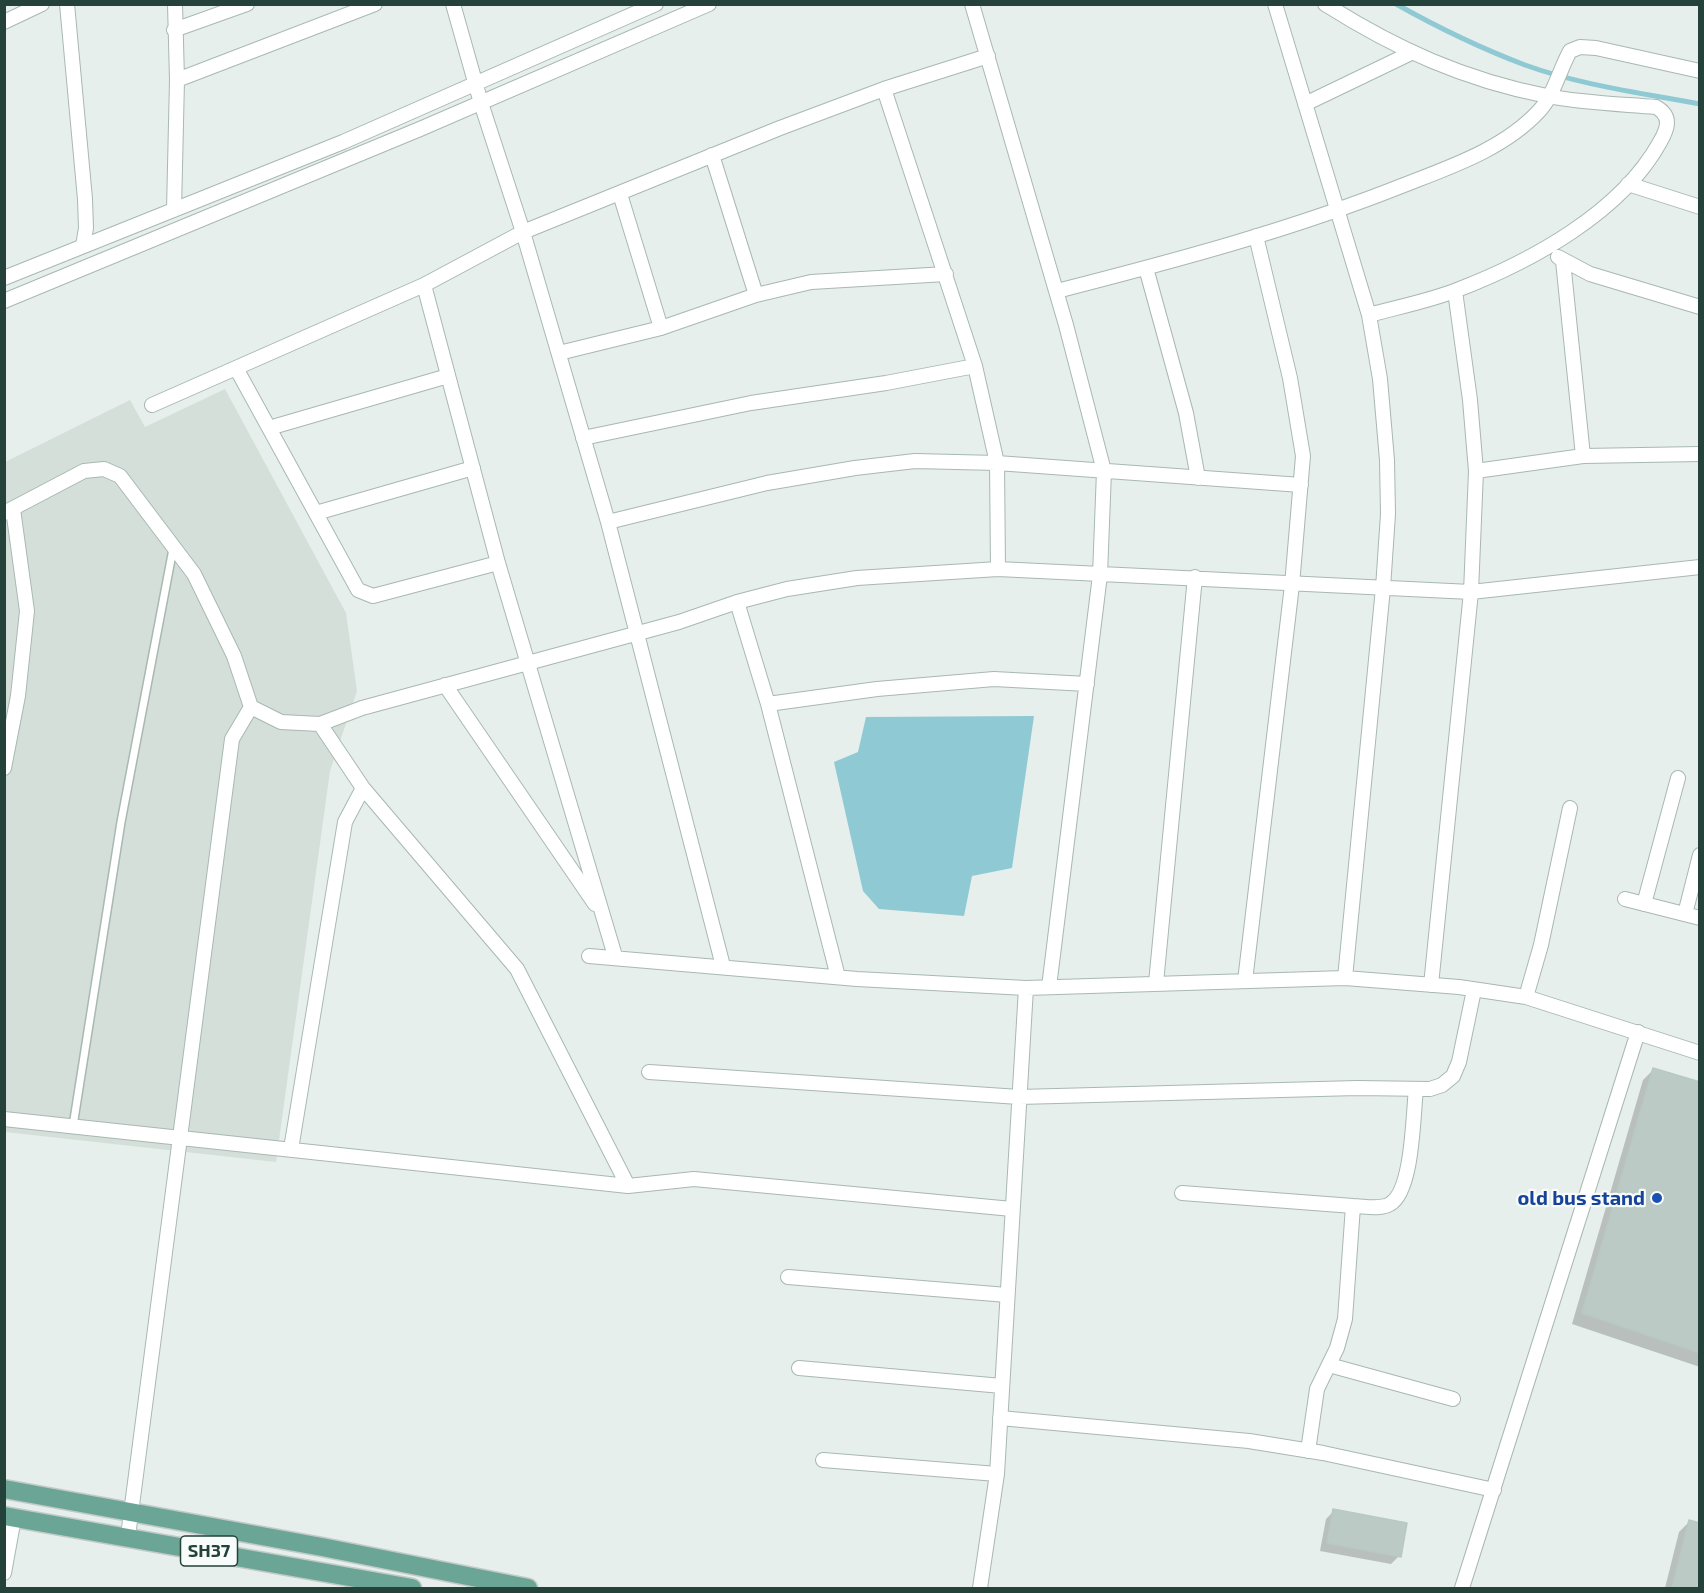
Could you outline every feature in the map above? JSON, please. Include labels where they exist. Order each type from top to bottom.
[{"type":"main road","points":[[4,1489],[322,1547],[528,1588]]},
{"type":"main road","name":"SH37","points":[[9,1517],[128,1536],[412,1588]]},
{"type":"street","points":[[4,22],[42,4]]},
{"type":"street","points":[[67,4],[85,199],[86,228],[83,246]]},
{"type":"street","points":[[174,210],[177,80],[175,4]]},
{"type":"street","points":[[174,30],[248,4]]},
{"type":"street","points":[[177,80],[375,4]]},
{"type":"street","points":[[453,4],[477,83],[481,104],[523,232],[608,522],[635,634],[723,966]]},
{"type":"street","points":[[4,278],[343,141],[657,4]]},
{"type":"street","points":[[4,301],[481,104],[709,4]]},
{"type":"street","points":[[972,4],[1057,291],[1104,471],[1100,575],[1049,987]]},
{"type":"street","points":[[1275,4],[1369,315],[1380,379],[1387,460],[1388,514],[1383,588],[1345,978]]},
{"type":"street","points":[[1325,4],[1411,53],[1453,71],[1551,93],[1656,107],[1665,112],[1668,120],[1666,131],[1657,148],[1628,183],[1593,219],[1547,247],[1455,291],[1369,315]]},
{"type":"street","points":[[1057,291],[1146,268],[1338,212],[1459,164],[1522,126],[1551,93],[1570,51],[1580,47],[1596,48],[1700,71]]},
{"type":"street","points":[[1305,104],[1411,53]]},
{"type":"street","points":[[152,405],[424,285],[523,232],[712,155],[884,89],[988,56]]},
{"type":"street","points":[[884,89],[975,366],[997,463],[998,568]]},
{"type":"street","points":[[712,155],[756,295]]},
{"type":"street","points":[[1628,183],[1700,207]]},
{"type":"street","points":[[620,194],[661,328]]},
{"type":"street","points":[[1245,981],[1292,585],[1302,456],[1290,378],[1256,236]]},
{"type":"street","points":[[1547,247],[1563,261],[1590,274],[1700,307]]},
{"type":"street","points":[[1563,261],[1583,456]]},
{"type":"street","points":[[1146,268],[1181,393],[1198,478]]},
{"type":"street","points":[[559,353],[661,328],[756,295],[812,282],[946,274]]},
{"type":"street","points":[[424,285],[498,563],[530,662],[615,956]]},
{"type":"street","points":[[1431,985],[1471,592],[1476,471],[1470,400],[1455,291]]},
{"type":"street","points":[[583,438],[751,403],[886,384],[975,366]]},
{"type":"street","points":[[236,368],[358,590],[373,596],[498,563]]},
{"type":"street","points":[[269,428],[448,376]]},
{"type":"street","points":[[1476,471],[1583,456],[1700,454]]},
{"type":"street","points":[[608,522],[767,483],[855,468],[915,461],[997,463],[1301,485]]},
{"type":"street","points":[[316,513],[472,468]]},
{"type":"street","points":[[4,768],[18,696],[27,611],[9,511],[84,471],[104,469],[120,476],[194,574],[234,656],[251,707],[281,722],[320,724],[362,708],[635,634],[737,602],[787,589],[856,578],[998,568],[1100,575],[1195,577],[1292,585],[1471,592],[1700,567]]},
{"type":"street","points":[[1156,982],[1195,577]]},
{"type":"street","points":[[737,602],[768,704],[838,977]]},
{"type":"street","points":[[768,704],[877,689],[994,679],[1087,684]]},
{"type":"street","points":[[446,684],[603,915]]},
{"type":"street","points":[[128,1536],[133,1513],[179,1137],[232,739],[251,707]]},
{"type":"street","points":[[320,724],[363,788],[517,969],[628,1186]]},
{"type":"street","points":[[1644,904],[1678,778]]},
{"type":"street","points":[[291,1149],[345,822],[363,788]]},
{"type":"street","points":[[1526,997],[1540,945],[1570,808]]},
{"type":"street","points":[[1685,914],[1700,855]]},
{"type":"street","points":[[1625,899],[1700,918]]},
{"type":"street","points":[[589,956],[615,956],[838,977],[1026,988],[1156,982],[1345,978],[1431,985],[1526,997],[1700,1053]]},
{"type":"street","points":[[980,1588],[997,1474],[1026,988]]},
{"type":"street","points":[[649,1072],[1020,1097],[1430,1089],[1442,1085],[1452,1076],[1459,1062],[1474,990]]},
{"type":"street","points":[[1462,1588],[1638,1032]]},
{"type":"street","points":[[1182,1193],[1353,1206],[1380,1207],[1391,1204],[1400,1194],[1407,1171],[1416,1089]]},
{"type":"street","points":[[4,1119],[628,1186],[694,1179],[1012,1209]]},
{"type":"street","points":[[1308,1451],[1317,1389],[1337,1348],[1345,1319],[1353,1206]]},
{"type":"street","points":[[788,1277],[1007,1295]]},
{"type":"street","points":[[1329,1365],[1453,1399]]},
{"type":"street","points":[[799,1368],[1002,1386]]},
{"type":"street","points":[[1000,1418],[1249,1441],[1494,1490]]},
{"type":"street","points":[[824,1460],[997,1474]]},
{"type":"street","points":[[4,1573],[9,1517]]},
{"type":"lane","points":[[74,1126],[121,822],[174,547]]},
{"type":"shaded area","points":[[225,389],[346,613],[357,691],[330,771],[276,1162],[5,1132],[5,462],[130,400],[145,427]]},
{"type":"water","points":[[1034,716],[1012,868],[972,876],[964,916],[879,909],[863,891],[834,762],[858,752],[866,717]]},
{"type":"building","name":"old bus stand","points":[[1653,1068],[1700,1082],[1700,1353],[1582,1313]]},
{"type":"building","points":[[1333,1509],[1407,1523],[1401,1557],[1327,1543]]},
{"type":"building","points":[[1689,1520],[1700,1523],[1700,1588],[1672,1588]]},
{"type":"waterway","points":[[1396,4],[1475,44],[1546,72],[1611,88],[1700,104]]},
{"type":"place","name":"old bus stand","points":[[1657,1198]]}]
